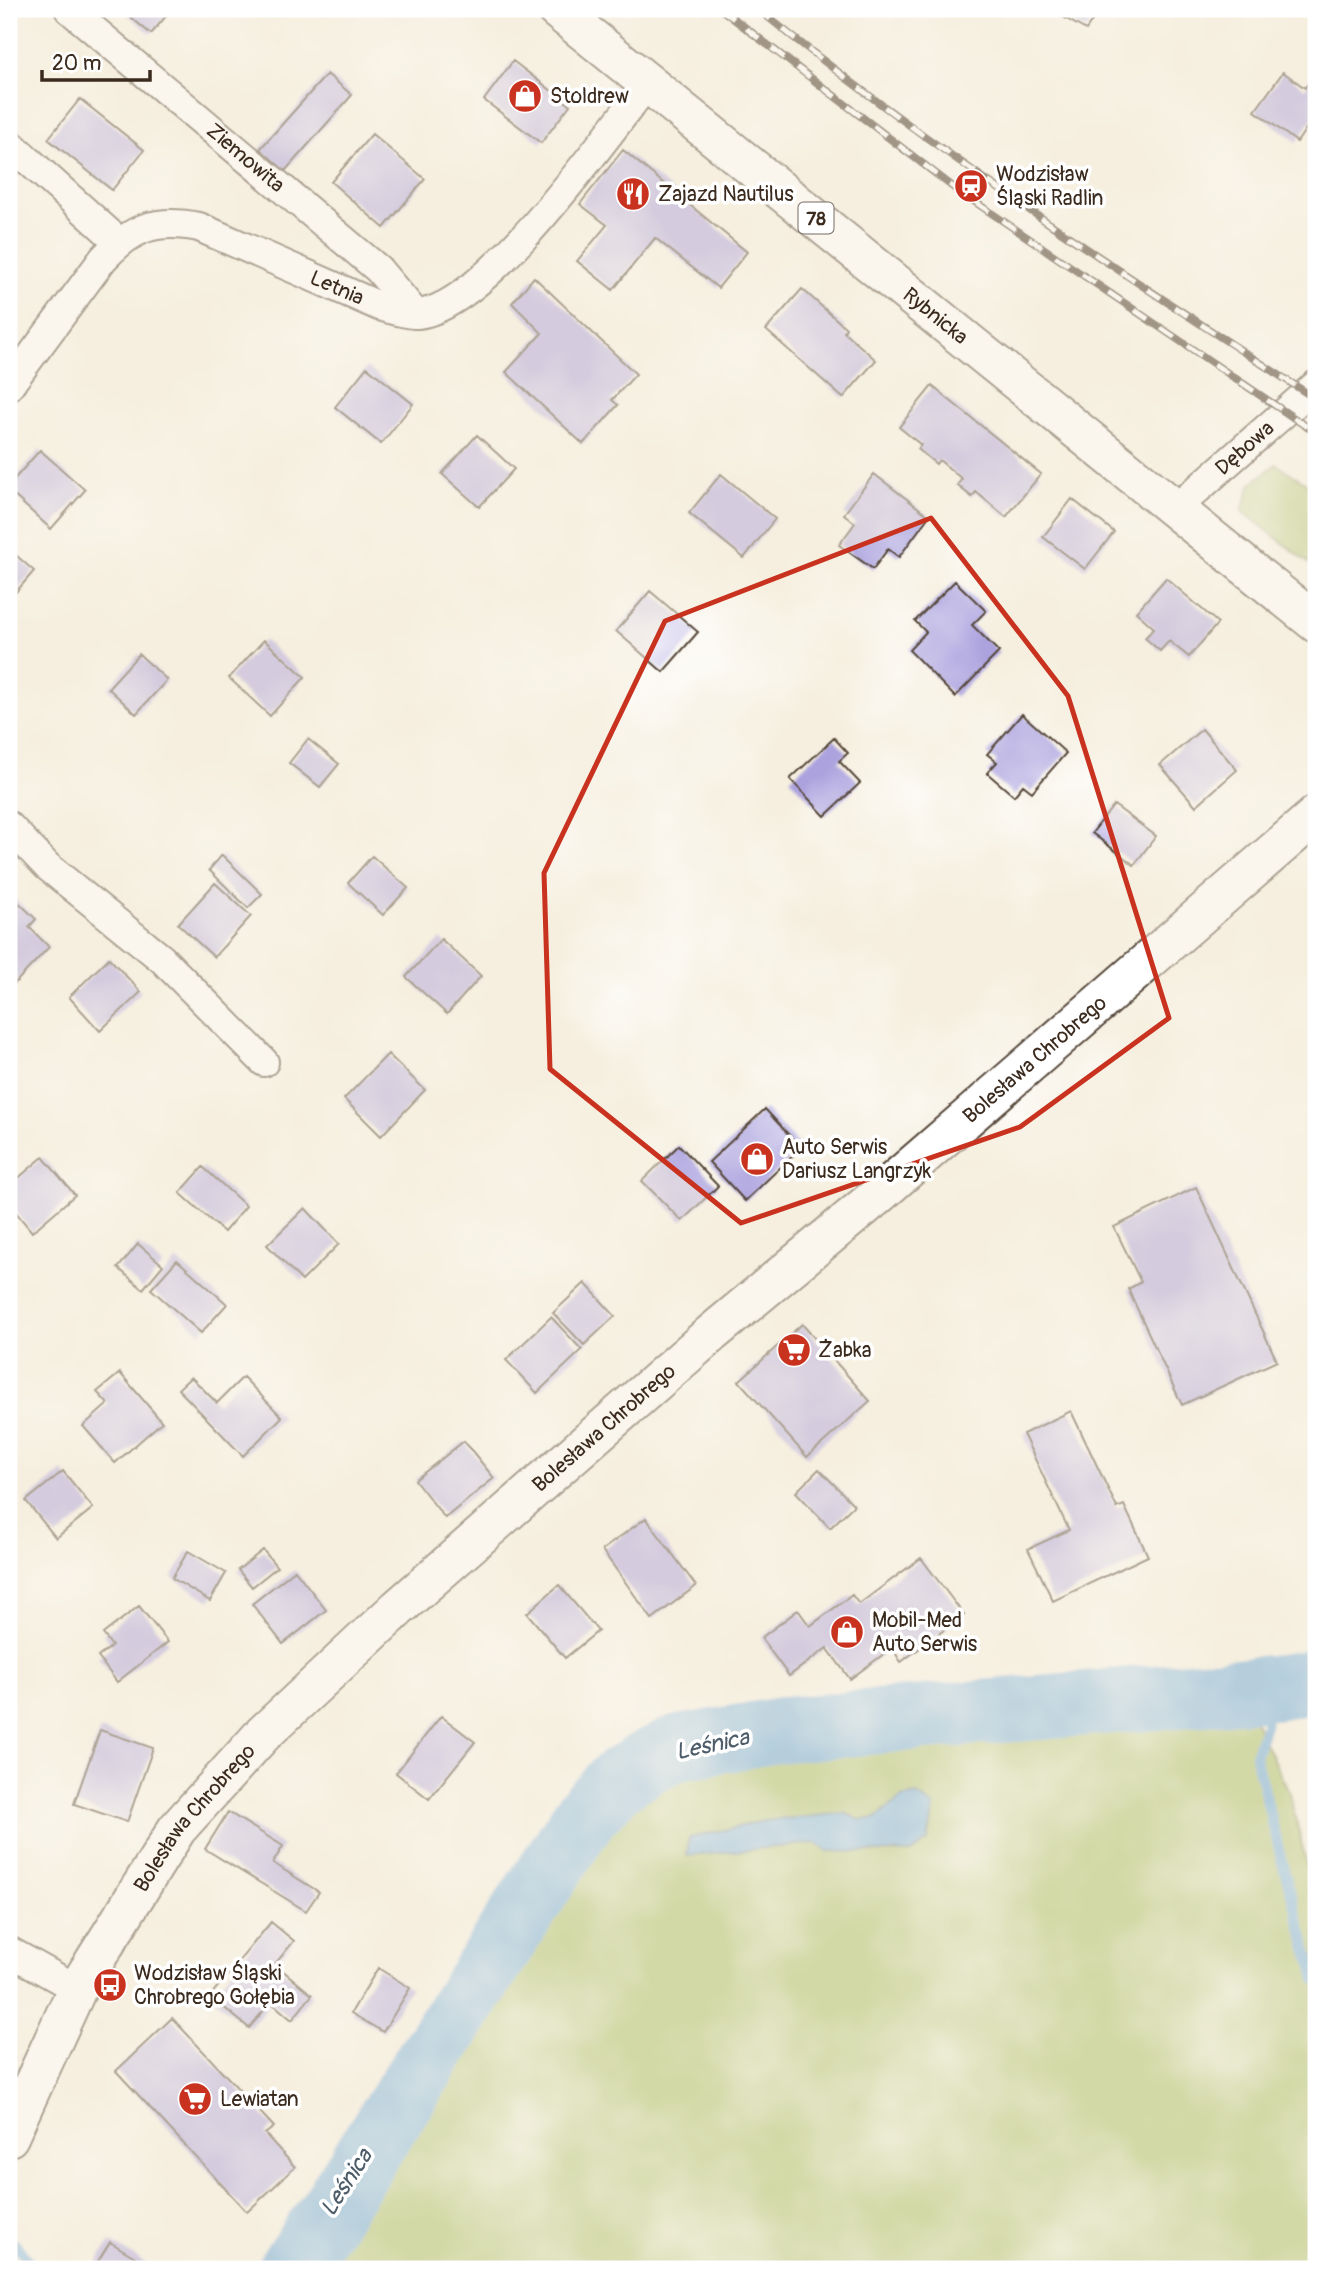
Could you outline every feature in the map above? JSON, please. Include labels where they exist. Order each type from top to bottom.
[{"type":"street","name":"Ziemowita","points":[[69,9],[378,269],[416,314]]},
{"type":"street","name":"Rybnicka","points":[[555,9],[1316,623]]},
{"type":"street","points":[[416,314],[449,303],[487,276],[511,252],[570,182],[648,83]]},
{"type":"street","points":[[9,143],[119,242]]},
{"type":"street","name":"Letnia","points":[[9,386],[103,259],[119,242],[150,226],[182,223],[198,227],[379,306],[416,314]]},
{"type":"street","name":"Dębowa","points":[[1174,510],[1316,385]]},
{"type":"street","name":"Bolesława Chrobrego","points":[[9,2137],[77,1989],[177,1829],[262,1734],[398,1608],[702,1342],[877,1196],[1316,815]]},
{"type":"street","points":[[9,826],[47,866],[162,959],[264,1062]]},
{"type":"street","points":[[9,1951],[77,1989]]},
{"type":"highlighted area","points":[[931,518],[1068,696],[1169,1018],[1020,1127],[741,1223],[550,1069],[544,873],[665,621]]},
{"type":"green space","points":[[1276,464],[1316,489],[1316,569],[1242,511],[1251,484]]},
{"type":"green space","points":[[1250,1712],[1289,1792],[1316,1902],[1316,2269],[325,2269],[314,2260],[611,1813],[646,1784],[694,1763],[925,1745]]},
{"type":"water","points":[[917,1795],[934,1807],[928,1841],[911,1853],[827,1851],[816,1843],[687,1856],[689,1838],[764,1821],[845,1813],[860,1820],[876,1818],[901,1798]]},
{"type":"building","points":[[121,9],[172,9],[151,34]]},
{"type":"building","points":[[1049,9],[1100,9],[1086,30]]},
{"type":"building","points":[[513,61],[570,105],[541,143],[484,100]]},
{"type":"building","points":[[1283,72],[1305,88],[1310,80],[1316,84],[1316,114],[1297,142],[1255,111]]},
{"type":"building","points":[[327,74],[352,95],[285,171],[260,149]]},
{"type":"building","points":[[80,99],[144,150],[112,190],[48,139]]},
{"type":"building","points":[[372,134],[425,179],[384,228],[331,182]]},
{"type":"building","points":[[623,150],[747,252],[718,288],[655,238],[613,290],[577,261],[607,225],[580,204]]},
{"type":"building","points":[[534,277],[636,374],[612,400],[618,405],[583,444],[506,372],[542,333],[512,303]]},
{"type":"building","points":[[802,289],[846,328],[844,332],[876,360],[843,398],[766,330]]},
{"type":"building","points":[[367,367],[413,404],[381,444],[335,407]]},
{"type":"building","points":[[932,386],[1041,474],[1006,517],[976,492],[972,497],[957,485],[962,479],[939,460],[936,464],[918,449],[921,445],[899,427]]},
{"type":"building","points":[[477,435],[514,469],[479,507],[442,474]]},
{"type":"building","points":[[40,450],[85,490],[51,529],[9,491],[9,485]]},
{"type":"building","points":[[721,474],[775,519],[744,558],[689,513]]},
{"type":"building","points":[[874,474],[929,516],[899,557],[888,549],[873,569],[839,545],[855,523],[844,514]]},
{"type":"building","points":[[1072,499],[1114,532],[1085,569],[1043,537]]},
{"type":"building","points":[[9,549],[34,571],[9,600]]},
{"type":"building","points":[[1166,578],[1218,623],[1189,657],[1169,641],[1160,651],[1145,638],[1154,628],[1136,612]]},
{"type":"building","points":[[955,581],[986,611],[972,625],[999,652],[955,697],[909,650],[926,632],[915,621]]},
{"type":"building","points":[[650,591],[698,632],[663,672],[616,631]]},
{"type":"building","points":[[264,640],[305,677],[270,716],[229,678]]},
{"type":"building","points":[[139,654],[167,680],[136,714],[108,688]]},
{"type":"building","points":[[1022,714],[1066,753],[1032,792],[1023,785],[1014,796],[987,773],[997,762],[987,754]]},
{"type":"building","points":[[1202,729],[1237,770],[1196,806],[1160,765]]},
{"type":"building","points":[[834,738],[848,753],[839,761],[860,783],[825,816],[790,779]]},
{"type":"building","points":[[308,739],[339,764],[320,787],[289,763]]},
{"type":"building","points":[[1114,805],[1156,836],[1134,865],[1092,833]]},
{"type":"building","points":[[222,855],[262,894],[248,908],[209,870]]},
{"type":"building","points":[[372,856],[408,888],[383,915],[348,883]]},
{"type":"building","points":[[215,883],[251,916],[214,957],[178,924]]},
{"type":"building","points":[[13,897],[36,919],[29,927],[49,947],[14,984],[9,979],[9,902]]},
{"type":"building","points":[[441,939],[481,976],[447,1014],[406,977]]},
{"type":"building","points":[[109,958],[141,992],[100,1031],[69,997]]},
{"type":"building","points":[[388,1054],[425,1090],[381,1136],[344,1099]]},
{"type":"building","points":[[765,1109],[801,1148],[745,1201],[709,1162]]},
{"type":"building","points":[[679,1145],[718,1186],[682,1221],[642,1181]]},
{"type":"building","points":[[43,1157],[75,1195],[32,1232],[9,1204],[9,1186]]},
{"type":"building","points":[[203,1167],[246,1206],[224,1232],[180,1193]]},
{"type":"building","points":[[1196,1187],[1277,1361],[1182,1405],[1128,1289],[1141,1282],[1114,1227]]},
{"type":"building","points":[[305,1208],[339,1244],[302,1281],[267,1245]]},
{"type":"building","points":[[138,1244],[163,1265],[143,1289],[118,1268]]},
{"type":"building","points":[[177,1260],[227,1304],[201,1333],[151,1289]]},
{"type":"building","points":[[585,1283],[615,1316],[584,1345],[553,1313]]},
{"type":"building","points":[[551,1317],[582,1350],[537,1393],[506,1360]]},
{"type":"building","points":[[802,1324],[870,1401],[807,1457],[739,1381]]},
{"type":"building","points":[[120,1373],[162,1422],[115,1463],[83,1426],[108,1404],[97,1392]]},
{"type":"building","points":[[191,1377],[217,1403],[243,1377],[282,1417],[243,1456],[178,1389]]},
{"type":"building","points":[[1071,1411],[1117,1508],[1124,1505],[1148,1556],[1053,1601],[1028,1549],[1069,1530],[1023,1434]]},
{"type":"building","points":[[464,1441],[494,1478],[445,1518],[415,1480]]},
{"type":"building","points":[[819,1469],[854,1505],[830,1528],[796,1492]]},
{"type":"building","points":[[63,1471],[93,1508],[56,1538],[26,1501]]},
{"type":"building","points":[[646,1518],[696,1586],[652,1619],[602,1550]]},
{"type":"building","points":[[263,1550],[277,1567],[252,1587],[238,1570]]},
{"type":"building","points":[[188,1551],[226,1573],[210,1601],[172,1578]]},
{"type":"building","points":[[921,1558],[964,1615],[901,1662],[892,1648],[850,1679],[827,1648],[789,1676],[761,1638],[798,1610],[810,1626],[852,1595],[859,1604]]},
{"type":"building","points":[[295,1570],[326,1610],[283,1644],[252,1604]]},
{"type":"building","points":[[559,1585],[598,1631],[565,1658],[527,1613]]},
{"type":"building","points":[[139,1606],[168,1642],[117,1682],[98,1657],[112,1646],[103,1634]]},
{"type":"building","points":[[441,1716],[475,1742],[429,1799],[396,1773]]},
{"type":"building","points":[[100,1730],[153,1748],[127,1822],[74,1804]]},
{"type":"building","points":[[228,1812],[283,1846],[273,1863],[319,1892],[306,1911],[205,1849]]},
{"type":"building","points":[[271,1922],[294,1941],[275,1964],[312,1995],[292,2020],[271,2002],[249,2028],[210,1996]]},
{"type":"building","points":[[378,1968],[410,1988],[383,2032],[351,2013]]},
{"type":"building","name":"Lewiatan","points":[[172,2018],[274,2127],[265,2134],[295,2167],[247,2212],[116,2071]]},
{"type":"building","points":[[110,2242],[150,2266],[148,2269],[93,2269]]},
{"type":"waterway","name":"Leśnica","points":[[290,2269],[586,1814],[616,1782],[649,1761],[677,1748],[779,1730],[1277,1687],[1316,1681]]},
{"type":"waterway","points":[[1277,1687],[1255,1756],[1316,1979]]},
{"type":"waterway","points":[[14,2243],[36,2269]]},
{"type":"railway","points":[[721,9],[953,187],[1316,433]]},
{"type":"railway","points":[[758,9],[893,113],[1032,212],[1316,399]]},
{"type":"place","name":"Stoldrew","points":[[525,96]]},
{"type":"place","name":"Wodzisław Śląski Radlin","points":[[971,186]]},
{"type":"place","name":"Zajazd Nautilus","points":[[633,194]]},
{"type":"place","name":"Auto Serwis Dariusz Langrzyk","points":[[757,1159]]},
{"type":"place","name":"Żabka","points":[[794,1350]]},
{"type":"place","name":"Mobil-Med Auto Serwis","points":[[847,1632]]},
{"type":"place","name":"Wodzisław Śląski Chrobrego Gołębia","points":[[110,1985]]},
{"type":"place","name":"Lewiatan","points":[[195,2099]]}]
